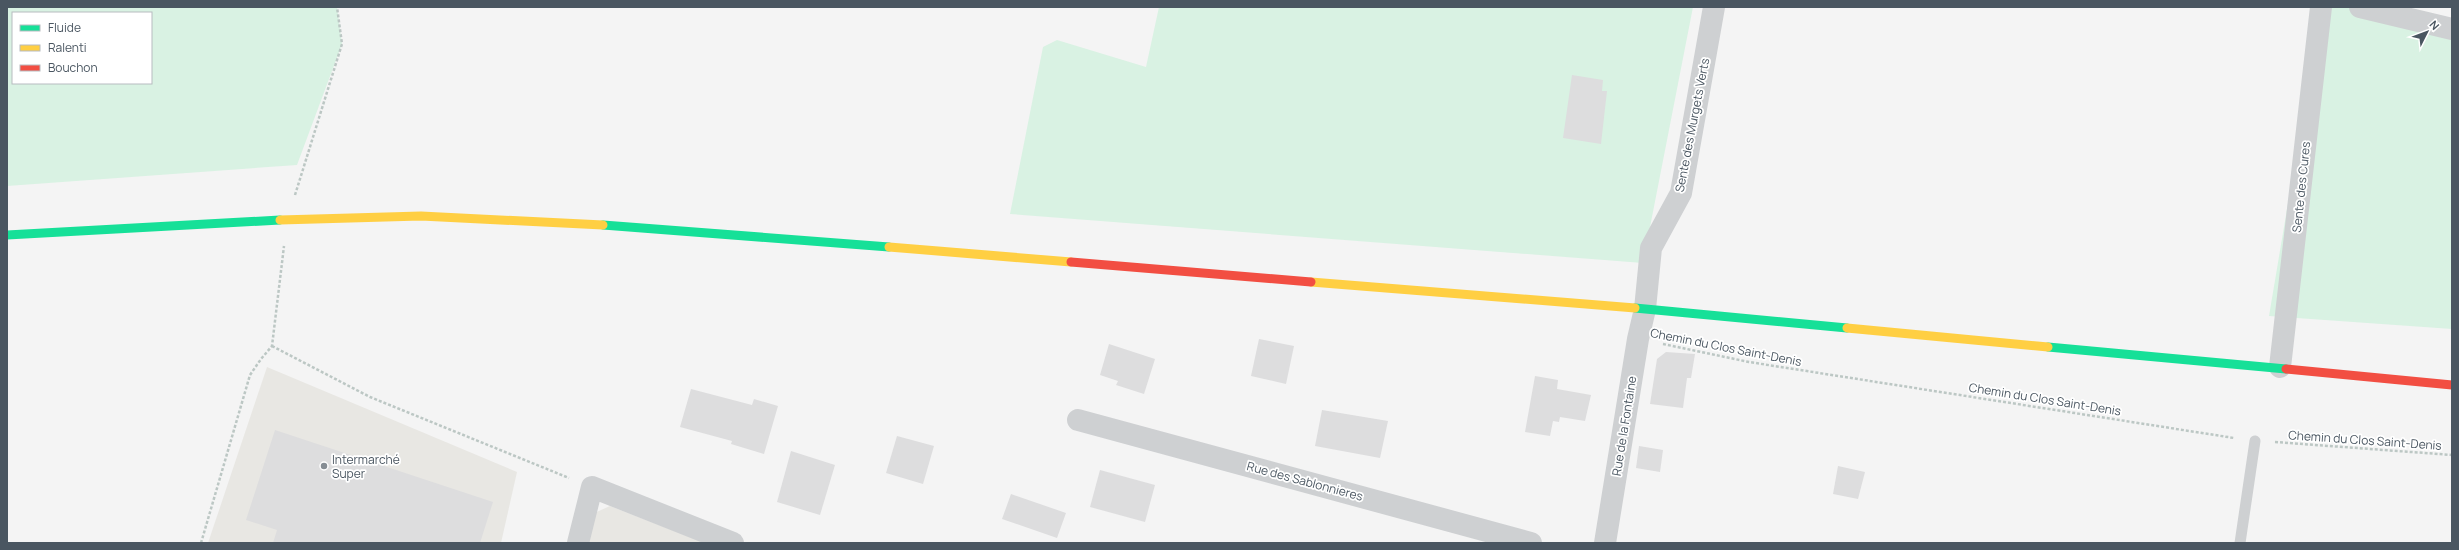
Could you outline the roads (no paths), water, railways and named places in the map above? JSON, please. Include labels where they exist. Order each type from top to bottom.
[{"type":"main road","points":[[7,235],[286,220],[421,216],[631,226],[1645,309],[2280,367],[2452,385]]},
{"type":"main road","points":[[22,244],[121,230]]},
{"type":"street","name":"Sente des Murgets Verts","points":[[1645,309],[1651,248],[1681,193],[1714,7]]},
{"type":"street","name":"Sente des Cures","points":[[2280,367],[2321,7]]},
{"type":"street","points":[[2360,7],[2452,29]]},
{"type":"street","name":"Rue de la Fontaine","points":[[1605,543],[1638,339],[1645,309]]},
{"type":"street","name":"Rue des Sablonnieres","points":[[1078,420],[1531,543]]},
{"type":"street","points":[[578,543],[592,487],[733,543]]},
{"type":"lane","points":[[2240,543],[2255,441]]},
{"type":"place","name":"Intermarché Super","points":[[324,466]]}]
